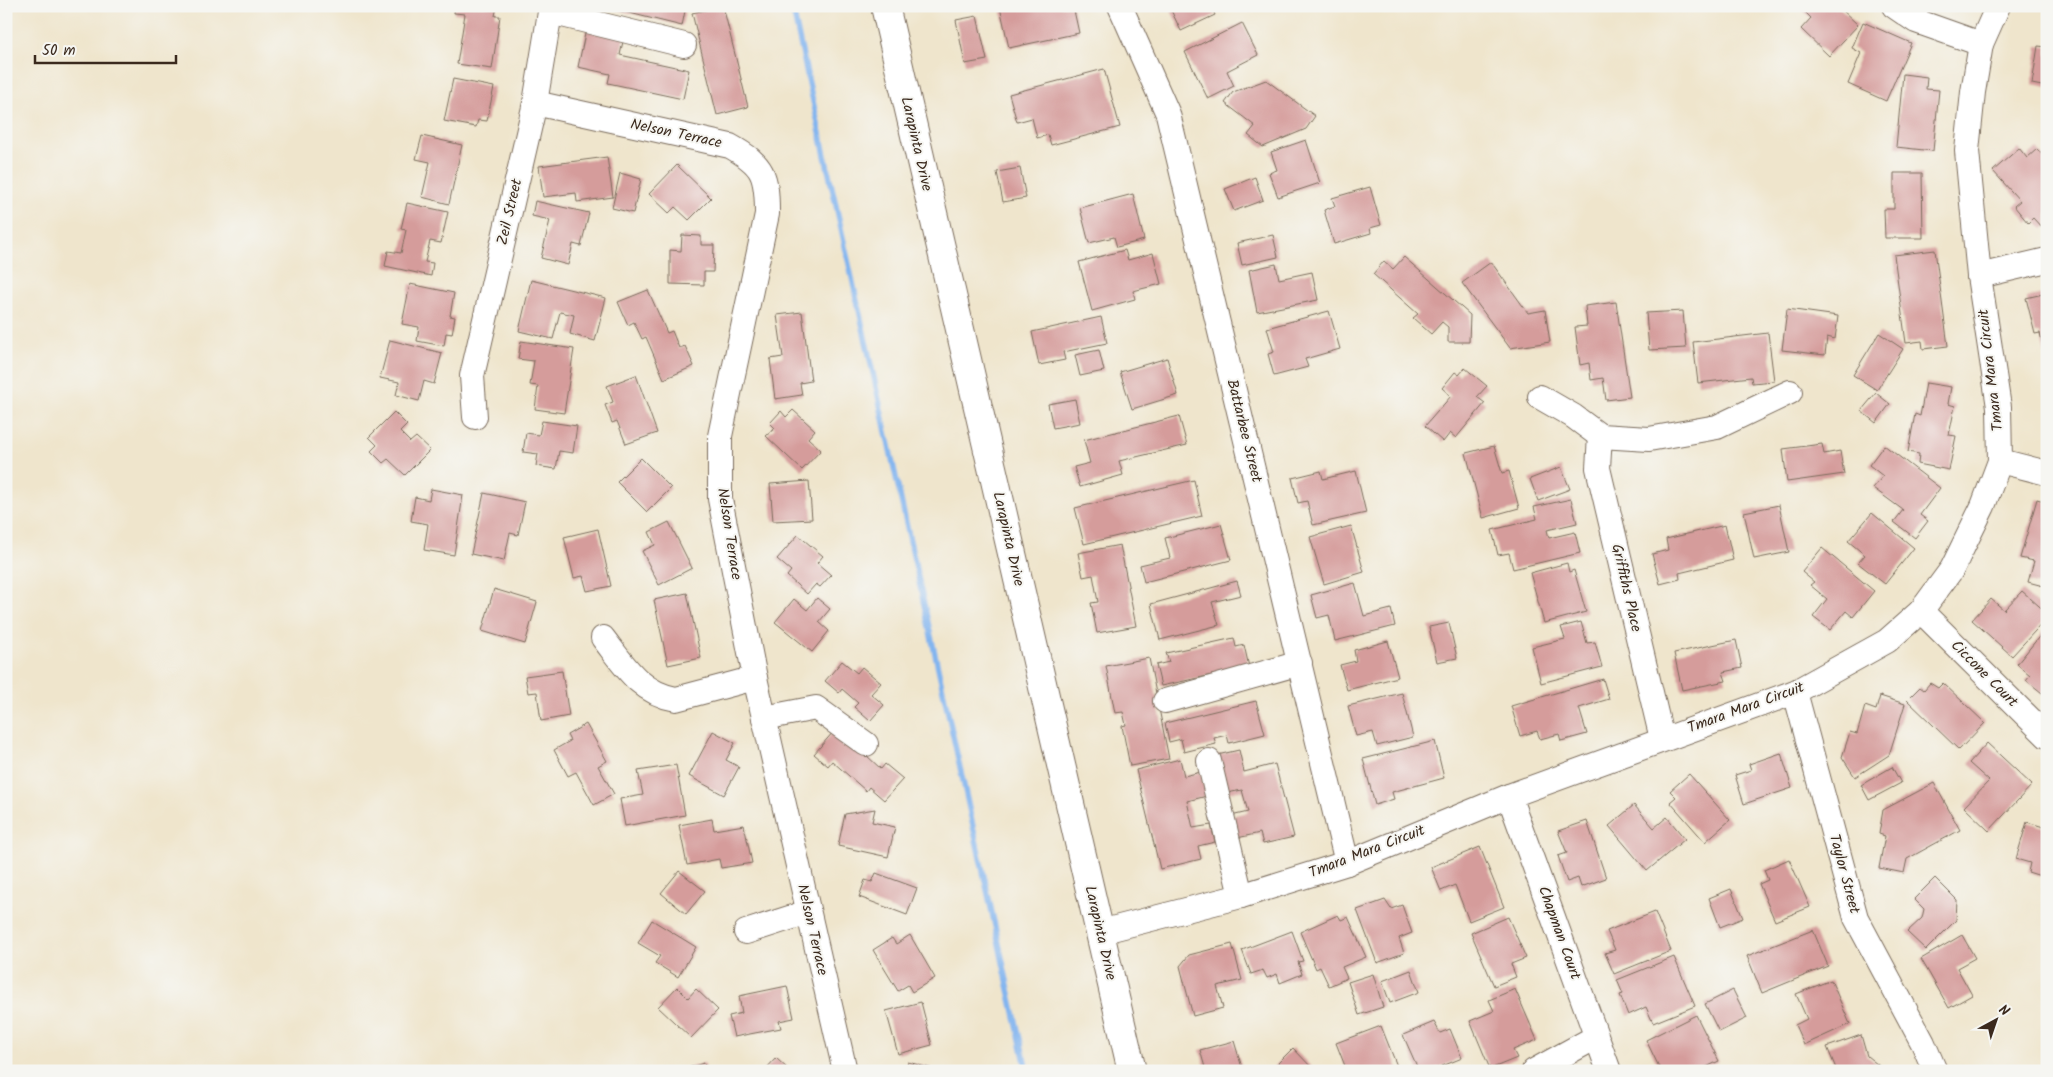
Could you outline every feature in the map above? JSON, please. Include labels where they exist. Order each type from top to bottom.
[{"type":"main road","name":"Larapinta Drive","points":[[885,6],[1132,1071]]},
{"type":"street","name":"Battarbee Street","points":[[1120,6],[1168,114],[1347,863]]},
{"type":"street","points":[[1894,6],[1916,21],[1981,44]]},
{"type":"street","name":"Tmara Mara Circuit","points":[[1100,932],[1241,896],[1347,863],[1509,796],[1795,692],[1887,642],[1921,611],[1952,569],[1983,506],[2000,461],[1999,407],[1979,276],[1967,151],[1973,92],[1981,44],[1998,6]]},
{"type":"street","points":[[550,9],[684,45]]},
{"type":"street","name":"Zeil Street","points":[[475,417],[472,376],[535,103],[550,9]]},
{"type":"street","name":"Nelson Terrace","points":[[535,103],[730,146],[747,156],[761,170],[767,189],[767,214],[720,436],[720,500],[755,678],[845,1071]]},
{"type":"street","points":[[1979,276],[2047,260]]},
{"type":"street","points":[[1540,397],[1573,416],[1600,436],[1649,439],[1717,427],[1790,392]]},
{"type":"street","name":"Griffiths Place","points":[[1600,436],[1598,468],[1662,739]]},
{"type":"street","points":[[2000,461],[2047,473]]},
{"type":"street","name":"Ciccone Court","points":[[1921,611],[2047,736]]},
{"type":"street","points":[[603,638],[634,678],[646,688],[663,697],[676,699],[755,678]]},
{"type":"street","points":[[1165,701],[1300,663]]},
{"type":"street","name":"Taylor Street","points":[[1795,692],[1856,918],[1923,1042],[1935,1071]]},
{"type":"street","points":[[764,718],[816,708],[866,744]]},
{"type":"street","points":[[1209,761],[1241,896]]},
{"type":"street","name":"Chapman Court","points":[[1509,796],[1609,1071]]},
{"type":"street","points":[[746,932],[808,912]]},
{"type":"street","points":[[1534,1071],[1596,1037]]},
{"type":"building","points":[[455,6],[497,6],[495,16],[500,16],[492,69],[457,64],[465,14],[454,13]]},
{"type":"building","points":[[601,6],[686,6],[682,26]]},
{"type":"building","points":[[723,6],[748,107],[717,115],[692,13]]},
{"type":"building","points":[[1073,6],[1079,33],[1009,48],[1000,7]]},
{"type":"building","points":[[1169,6],[1211,6],[1215,15],[1181,31]]},
{"type":"building","points":[[1799,6],[1838,6],[1858,25],[1829,56],[1801,29],[1811,18]]},
{"type":"building","points":[[977,16],[987,60],[965,64],[956,20]]},
{"type":"building","points":[[1863,22],[1911,43],[1886,101],[1848,84],[1861,53],[1852,48]]},
{"type":"building","points":[[1242,23],[1258,55],[1227,71],[1234,86],[1208,99],[1185,52]]},
{"type":"building","points":[[586,29],[624,37],[620,55],[689,70],[683,99],[608,83],[610,74],[578,67]]},
{"type":"building","points":[[2038,46],[2047,47],[2047,87],[2032,84]]},
{"type":"building","points":[[1104,69],[1120,127],[1051,145],[1048,135],[1037,138],[1032,118],[1017,122],[1009,94]]},
{"type":"building","points":[[1903,74],[1927,77],[1926,89],[1939,90],[1933,151],[1896,147]]},
{"type":"building","points":[[453,79],[494,87],[487,121],[478,120],[476,127],[444,121]]},
{"type":"building","points":[[1266,80],[1315,116],[1306,129],[1263,147],[1248,135],[1255,126],[1225,103],[1233,92]]},
{"type":"building","points":[[422,136],[462,145],[449,204],[422,197],[430,162],[416,159]]},
{"type":"building","points":[[1306,140],[1320,183],[1278,197],[1269,173],[1277,170],[1271,152]]},
{"type":"building","points":[[2019,148],[2027,158],[2037,149],[2047,160],[2047,226],[2043,229],[2033,218],[2028,223],[2014,206],[2020,201],[1993,171]]},
{"type":"building","points":[[607,157],[613,197],[577,202],[576,193],[543,197],[539,166]]},
{"type":"building","points":[[677,165],[711,198],[689,220],[675,207],[669,213],[649,194]]},
{"type":"building","points":[[1020,168],[1026,198],[1003,202],[997,172]]},
{"type":"building","points":[[620,173],[641,179],[633,213],[612,208]]},
{"type":"building","points":[[1894,173],[1922,173],[1923,238],[1885,238],[1884,209],[1894,209]]},
{"type":"building","points":[[1255,177],[1263,200],[1234,211],[1225,189]]},
{"type":"building","points":[[1370,187],[1381,225],[1370,228],[1371,233],[1334,244],[1324,210],[1335,206],[1332,198]]},
{"type":"building","points":[[1133,194],[1144,240],[1117,247],[1114,237],[1089,243],[1080,208]]},
{"type":"building","points":[[535,201],[589,213],[581,246],[573,244],[568,265],[541,258],[550,220],[532,216]]},
{"type":"building","points":[[407,203],[448,212],[441,243],[430,241],[425,262],[433,263],[431,276],[385,266],[388,251],[401,253],[406,230],[401,229]]},
{"type":"building","points":[[682,235],[701,236],[701,245],[714,245],[713,272],[704,272],[704,285],[670,284],[670,250],[681,251]]},
{"type":"building","points":[[1273,235],[1278,257],[1242,265],[1237,243]]},
{"type":"building","points":[[1125,250],[1128,260],[1153,253],[1161,284],[1133,291],[1135,299],[1092,311],[1079,262]]},
{"type":"building","points":[[1935,250],[1948,346],[1923,349],[1922,341],[1906,343],[1894,255]]},
{"type":"building","points":[[1404,257],[1470,315],[1469,342],[1448,342],[1448,327],[1442,322],[1431,334],[1413,318],[1418,314],[1373,274],[1384,261],[1393,269]]},
{"type":"building","points":[[1491,262],[1528,313],[1545,310],[1550,342],[1510,348],[1462,283]]},
{"type":"building","points":[[1276,264],[1279,279],[1312,272],[1318,300],[1257,312],[1249,270]]},
{"type":"building","points":[[531,280],[606,298],[595,341],[570,334],[574,315],[560,312],[553,339],[519,331]]},
{"type":"building","points":[[410,284],[454,293],[450,316],[455,317],[452,334],[446,333],[444,346],[417,341],[419,327],[402,324]]},
{"type":"building","points":[[648,290],[667,333],[672,331],[679,348],[685,346],[694,366],[664,379],[646,337],[642,339],[634,322],[628,325],[618,302]]},
{"type":"building","points":[[2047,293],[2047,353],[2045,354],[2040,333],[2035,334],[2026,298]]},
{"type":"building","points":[[1616,302],[1630,397],[1606,400],[1603,378],[1591,380],[1589,363],[1580,365],[1575,327],[1587,326],[1585,306]]},
{"type":"building","points":[[1787,309],[1838,316],[1835,339],[1827,337],[1825,355],[1782,350]]},
{"type":"building","points":[[1329,311],[1340,349],[1305,359],[1308,367],[1274,376],[1268,354],[1274,352],[1267,328]]},
{"type":"building","points":[[1683,311],[1686,348],[1649,350],[1646,313]]},
{"type":"building","points":[[802,312],[811,381],[800,383],[802,395],[775,399],[770,359],[783,357],[777,315]]},
{"type":"building","points":[[1101,317],[1107,343],[1063,352],[1065,360],[1039,365],[1032,332]]},
{"type":"building","points":[[1768,333],[1774,381],[1752,383],[1751,377],[1698,383],[1693,342]]},
{"type":"building","points":[[1879,333],[1903,349],[1877,390],[1853,375]]},
{"type":"building","points":[[390,340],[442,353],[434,384],[424,381],[419,401],[396,395],[399,382],[380,378]]},
{"type":"building","points":[[521,341],[574,349],[564,413],[535,409],[538,386],[530,385],[534,361],[518,359]]},
{"type":"building","points":[[1099,350],[1104,371],[1080,376],[1075,355]]},
{"type":"building","points":[[1167,358],[1178,395],[1132,409],[1120,372]]},
{"type":"building","points":[[1465,368],[1487,386],[1477,397],[1485,403],[1456,438],[1450,433],[1443,442],[1425,426],[1451,396],[1442,388],[1455,372],[1459,375]]},
{"type":"building","points":[[636,375],[657,433],[626,444],[617,421],[612,423],[605,405],[613,402],[607,386]]},
{"type":"building","points":[[1926,383],[1951,387],[1948,404],[1955,406],[1949,435],[1956,436],[1949,470],[1918,464],[1919,454],[1908,452],[1915,414],[1920,416]]},
{"type":"building","points":[[1876,393],[1890,404],[1876,423],[1861,411]]},
{"type":"building","points":[[1075,399],[1080,423],[1053,428],[1048,404]]},
{"type":"building","points":[[793,410],[815,430],[808,438],[821,450],[802,470],[766,436],[775,428],[770,423],[781,411],[786,417]]},
{"type":"building","points":[[394,412],[407,425],[400,432],[410,442],[416,437],[430,450],[405,475],[388,459],[383,463],[371,451],[377,445],[369,437]]},
{"type":"building","points":[[1179,416],[1187,445],[1119,461],[1123,475],[1080,487],[1074,467],[1090,463],[1084,440]]},
{"type":"building","points":[[542,421],[577,426],[573,453],[559,451],[556,469],[536,466],[538,454],[523,452],[526,433],[539,435]]},
{"type":"building","points":[[1822,444],[1824,454],[1840,451],[1844,474],[1787,482],[1783,449]]},
{"type":"building","points":[[1884,445],[1940,488],[1920,515],[1928,521],[1915,538],[1894,522],[1903,510],[1873,488],[1883,476],[1869,465]]},
{"type":"building","points":[[1494,446],[1502,473],[1509,471],[1519,508],[1483,518],[1466,453]]},
{"type":"building","points":[[641,458],[671,488],[647,512],[617,482]]},
{"type":"building","points":[[1561,467],[1570,489],[1538,501],[1530,479]]},
{"type":"building","points":[[1321,471],[1323,479],[1356,471],[1366,513],[1313,525],[1307,501],[1298,503],[1292,478]]},
{"type":"building","points":[[1194,480],[1202,516],[1084,544],[1075,508]]},
{"type":"building","points":[[809,481],[812,519],[773,521],[770,484]]},
{"type":"building","points":[[431,489],[463,495],[454,555],[424,550],[428,524],[411,521],[415,497],[429,500]]},
{"type":"building","points":[[484,493],[525,502],[518,535],[510,533],[504,561],[471,554]]},
{"type":"building","points":[[1571,499],[1577,523],[1547,530],[1549,538],[1575,532],[1580,553],[1513,569],[1509,553],[1498,555],[1492,530],[1537,519],[1534,507]]},
{"type":"building","points":[[2037,499],[2047,502],[2047,587],[2028,582],[2034,561],[2020,558]]},
{"type":"building","points":[[1779,505],[1789,552],[1754,559],[1744,512]]},
{"type":"building","points":[[1872,513],[1914,548],[1885,584],[1858,563],[1865,555],[1848,541]]},
{"type":"building","points":[[669,522],[692,568],[659,585],[642,551],[655,545],[649,532]]},
{"type":"building","points":[[1221,524],[1231,560],[1144,582],[1140,565],[1170,558],[1165,538]]},
{"type":"building","points":[[1725,525],[1733,560],[1679,573],[1680,579],[1660,584],[1652,554],[1668,550],[1666,539]]},
{"type":"building","points":[[1351,526],[1364,572],[1324,584],[1310,537]]},
{"type":"building","points":[[598,529],[611,586],[587,591],[583,576],[574,578],[564,537]]},
{"type":"building","points":[[798,535],[823,556],[817,563],[831,575],[820,587],[816,584],[807,594],[787,576],[791,571],[777,559]]},
{"type":"building","points":[[1120,545],[1136,626],[1097,633],[1091,603],[1098,602],[1093,575],[1083,577],[1078,553]]},
{"type":"building","points":[[1822,548],[1874,591],[1853,617],[1846,611],[1830,630],[1813,617],[1827,599],[1810,585],[1814,582],[1802,572]]},
{"type":"building","points":[[1567,563],[1569,572],[1574,570],[1586,612],[1544,623],[1530,573]]},
{"type":"building","points":[[1237,581],[1241,595],[1212,602],[1219,625],[1160,640],[1151,604]]},
{"type":"building","points":[[1355,583],[1364,616],[1391,609],[1395,626],[1335,641],[1329,615],[1317,618],[1311,595]]},
{"type":"building","points":[[494,589],[537,602],[525,644],[482,631]]},
{"type":"building","points":[[2022,591],[2047,613],[2047,618],[2012,656],[1972,620],[1991,599],[2004,610]]},
{"type":"building","points":[[687,593],[701,658],[668,665],[654,600]]},
{"type":"building","points":[[817,598],[830,609],[819,622],[829,631],[812,652],[775,622],[794,599],[807,610]]},
{"type":"building","points":[[1581,622],[1587,643],[1595,642],[1602,667],[1541,683],[1532,647],[1565,639],[1561,627]]},
{"type":"building","points":[[1449,623],[1457,658],[1437,662],[1429,627]]},
{"type":"building","points":[[2047,627],[2047,697],[2026,680],[2030,675],[2017,664]]},
{"type":"building","points":[[1234,638],[1236,647],[1244,645],[1249,667],[1161,686],[1156,665],[1169,662],[1166,653]]},
{"type":"building","points":[[1736,640],[1742,668],[1723,672],[1726,681],[1682,690],[1674,653]]},
{"type":"building","points":[[1388,641],[1398,677],[1347,690],[1340,665],[1356,661],[1354,650]]},
{"type":"building","points":[[1149,658],[1169,759],[1130,766],[1122,726],[1126,725],[1123,712],[1115,713],[1106,666]]},
{"type":"building","points":[[842,661],[857,673],[862,667],[881,683],[871,694],[884,705],[870,721],[854,707],[858,703],[842,689],[839,693],[825,681]]},
{"type":"building","points":[[562,671],[569,716],[541,721],[537,692],[528,693],[525,676]]},
{"type":"building","points":[[1603,679],[1609,699],[1579,708],[1587,734],[1561,741],[1559,734],[1540,739],[1537,731],[1520,736],[1511,706]]},
{"type":"building","points":[[1930,683],[1938,688],[1943,683],[1985,723],[1959,750],[1907,700],[1920,687],[1924,690]]},
{"type":"building","points":[[1402,693],[1413,737],[1377,746],[1373,732],[1356,736],[1348,706]]},
{"type":"building","points":[[1880,696],[1905,704],[1889,755],[1855,777],[1842,757],[1850,732],[1857,734],[1865,706],[1876,710]]},
{"type":"building","points":[[1256,701],[1265,734],[1229,743],[1227,735],[1214,738],[1216,744],[1184,752],[1181,739],[1169,742],[1165,723]]},
{"type":"building","points":[[586,724],[607,761],[598,766],[614,794],[594,805],[576,772],[568,776],[554,750],[570,741],[567,735]]},
{"type":"building","points":[[713,731],[735,743],[726,760],[739,767],[724,795],[689,776]]},
{"type":"building","points":[[834,731],[850,740],[881,769],[885,764],[903,779],[884,800],[869,787],[866,791],[832,761],[828,766],[814,754]]},
{"type":"building","points":[[1435,741],[1444,778],[1392,792],[1394,799],[1375,805],[1363,759]]},
{"type":"building","points":[[1987,743],[2032,785],[1989,831],[1964,807],[1989,781],[1969,763]]},
{"type":"building","points":[[1239,750],[1244,772],[1275,764],[1294,837],[1263,844],[1260,833],[1237,838],[1231,816],[1248,812],[1242,790],[1222,794],[1213,756]]},
{"type":"building","points":[[1781,753],[1792,788],[1744,804],[1735,775],[1751,770],[1749,764]]},
{"type":"building","points":[[1180,759],[1184,776],[1201,772],[1207,796],[1187,801],[1193,828],[1211,825],[1215,842],[1198,846],[1201,859],[1160,869],[1136,770]]},
{"type":"building","points":[[676,765],[685,815],[625,826],[620,799],[643,795],[638,771]]},
{"type":"building","points":[[1892,767],[1901,783],[1869,800],[1861,785]]},
{"type":"building","points":[[1689,774],[1730,820],[1705,842],[1670,802],[1676,797],[1670,791]]},
{"type":"building","points":[[1934,783],[1960,830],[1907,859],[1904,873],[1879,868],[1885,836],[1879,834],[1883,810]]},
{"type":"building","points":[[1634,805],[1654,828],[1667,817],[1685,839],[1647,871],[1609,826]]},
{"type":"building","points":[[875,809],[872,822],[895,827],[888,857],[838,846],[845,814]]},
{"type":"building","points":[[712,819],[714,830],[744,825],[752,863],[721,868],[719,859],[687,865],[679,825]]},
{"type":"building","points":[[1587,821],[1606,878],[1581,887],[1578,878],[1567,882],[1558,856],[1567,853],[1558,831]]},
{"type":"building","points":[[2027,822],[2047,828],[2047,878],[2028,872],[2030,863],[2016,859]]},
{"type":"building","points":[[1480,847],[1504,907],[1469,921],[1455,885],[1441,891],[1431,867]]},
{"type":"building","points":[[1789,859],[1810,907],[1775,921],[1759,884],[1768,880],[1764,870]]},
{"type":"building","points":[[679,871],[705,891],[686,914],[661,893]]},
{"type":"building","points":[[876,873],[917,888],[907,915],[859,897],[865,880],[872,882]]},
{"type":"building","points":[[1935,878],[1957,900],[1956,920],[1926,950],[1907,932],[1922,918],[1924,909],[1914,899]]},
{"type":"building","points":[[1731,889],[1743,918],[1720,927],[1709,898]]},
{"type":"building","points":[[1385,900],[1391,909],[1402,905],[1412,933],[1399,938],[1404,953],[1377,963],[1357,910]]},
{"type":"building","points":[[1655,912],[1671,951],[1614,974],[1605,953],[1615,950],[1607,931]]},
{"type":"building","points":[[1338,915],[1341,920],[1348,917],[1366,957],[1342,967],[1347,978],[1329,986],[1320,967],[1316,969],[1300,932]]},
{"type":"building","points":[[1508,917],[1526,958],[1511,964],[1516,977],[1494,986],[1471,933]]},
{"type":"building","points":[[652,920],[696,947],[678,977],[655,963],[660,956],[638,943]]},
{"type":"building","points":[[1813,930],[1828,966],[1762,993],[1747,956]]},
{"type":"building","points":[[1292,931],[1303,961],[1298,962],[1302,974],[1280,983],[1277,974],[1267,978],[1263,970],[1251,974],[1242,950]]},
{"type":"building","points":[[910,935],[935,978],[912,992],[908,985],[898,991],[873,950],[892,938],[896,944]]},
{"type":"building","points":[[1962,935],[1975,958],[1957,968],[1972,995],[1949,1008],[1921,959]]},
{"type":"building","points":[[1232,944],[1242,980],[1217,986],[1223,1008],[1193,1016],[1180,966],[1189,955]]},
{"type":"building","points":[[1674,957],[1695,1006],[1653,1023],[1646,1007],[1628,1015],[1620,995],[1623,994],[1617,980]]},
{"type":"building","points":[[1411,970],[1419,992],[1390,1003],[1382,981]]},
{"type":"building","points":[[1373,974],[1383,1007],[1359,1015],[1348,982]]},
{"type":"building","points":[[1831,980],[1850,1024],[1804,1045],[1795,1025],[1807,1019],[1796,994]]},
{"type":"building","points":[[787,986],[794,1018],[779,1021],[781,1028],[734,1037],[729,1016],[742,1013],[739,996]]},
{"type":"building","points":[[677,987],[688,998],[696,989],[718,1010],[691,1038],[658,1007]]},
{"type":"building","points":[[1515,989],[1537,1040],[1513,1050],[1517,1058],[1490,1069],[1470,1021],[1494,1011],[1489,1000]]},
{"type":"building","points":[[1733,990],[1747,1018],[1719,1032],[1705,1004]]},
{"type":"building","points":[[921,1002],[932,1045],[898,1054],[886,1011]]},
{"type":"building","points":[[1696,1015],[1719,1061],[1698,1071],[1661,1071],[1646,1040]]},
{"type":"building","points":[[1434,1022],[1440,1033],[1450,1029],[1462,1058],[1430,1071],[1419,1071],[1403,1035]]},
{"type":"building","points":[[1381,1026],[1399,1071],[1347,1071],[1336,1043]]},
{"type":"building","points":[[1861,1035],[1867,1056],[1883,1069],[1881,1071],[1837,1071],[1827,1047]]},
{"type":"building","points":[[1234,1041],[1243,1071],[1206,1071],[1200,1050]]},
{"type":"building","points":[[1293,1048],[1315,1071],[1270,1071]]},
{"type":"building","points":[[776,1058],[790,1071],[764,1071]]},
{"type":"building","points":[[908,1062],[933,1069],[933,1071],[905,1071]]},
{"type":"building","points":[[704,1063],[707,1071],[681,1071],[681,1070]]},
{"type":"waterway","points":[[792,6],[1027,1071]]}]
